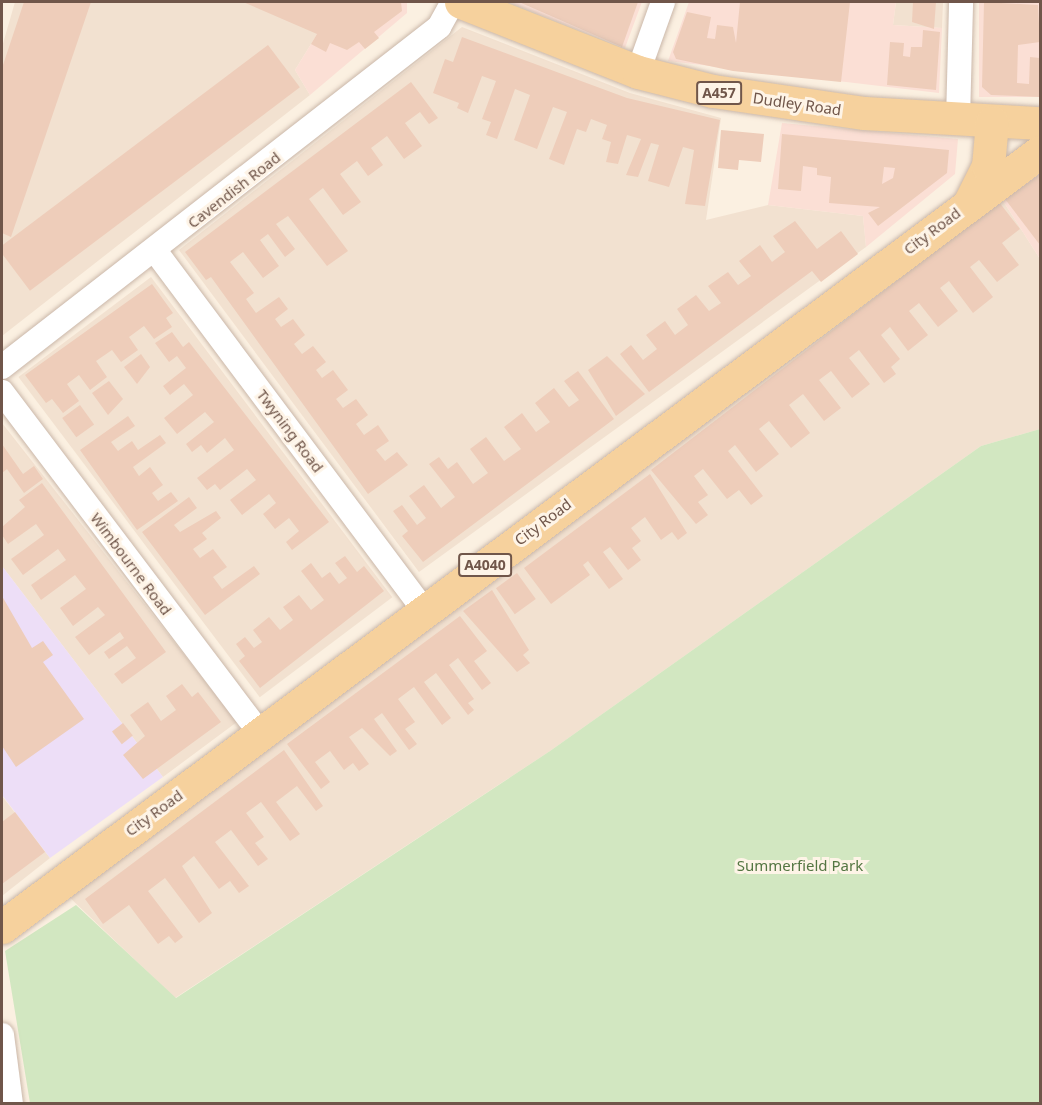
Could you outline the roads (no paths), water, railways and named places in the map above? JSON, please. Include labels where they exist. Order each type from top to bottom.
[{"type":"main road","name":"Dudley Road","points":[[461,2],[638,72],[787,105],[958,120],[1041,123]]},
{"type":"main road","name":"City Road","points":[[969,204],[988,166],[992,122]]},
{"type":"main road","name":"City Road","points":[[2,927],[1041,152]]},
{"type":"street","name":"Cavendish Road","points":[[2,367],[156,252],[439,27],[453,2]]},
{"type":"street","points":[[638,72],[663,2]]},
{"type":"street","points":[[958,120],[961,2]]},
{"type":"street","name":"Twyning Road","points":[[156,252],[424,610]]},
{"type":"street","name":"Wimbourne Road","points":[[2,392],[261,735]]},
{"type":"street","points":[[2,1035],[11,1104]]},
{"type":"park label","name":"Summerfield Park","points":[[800,866]]}]
